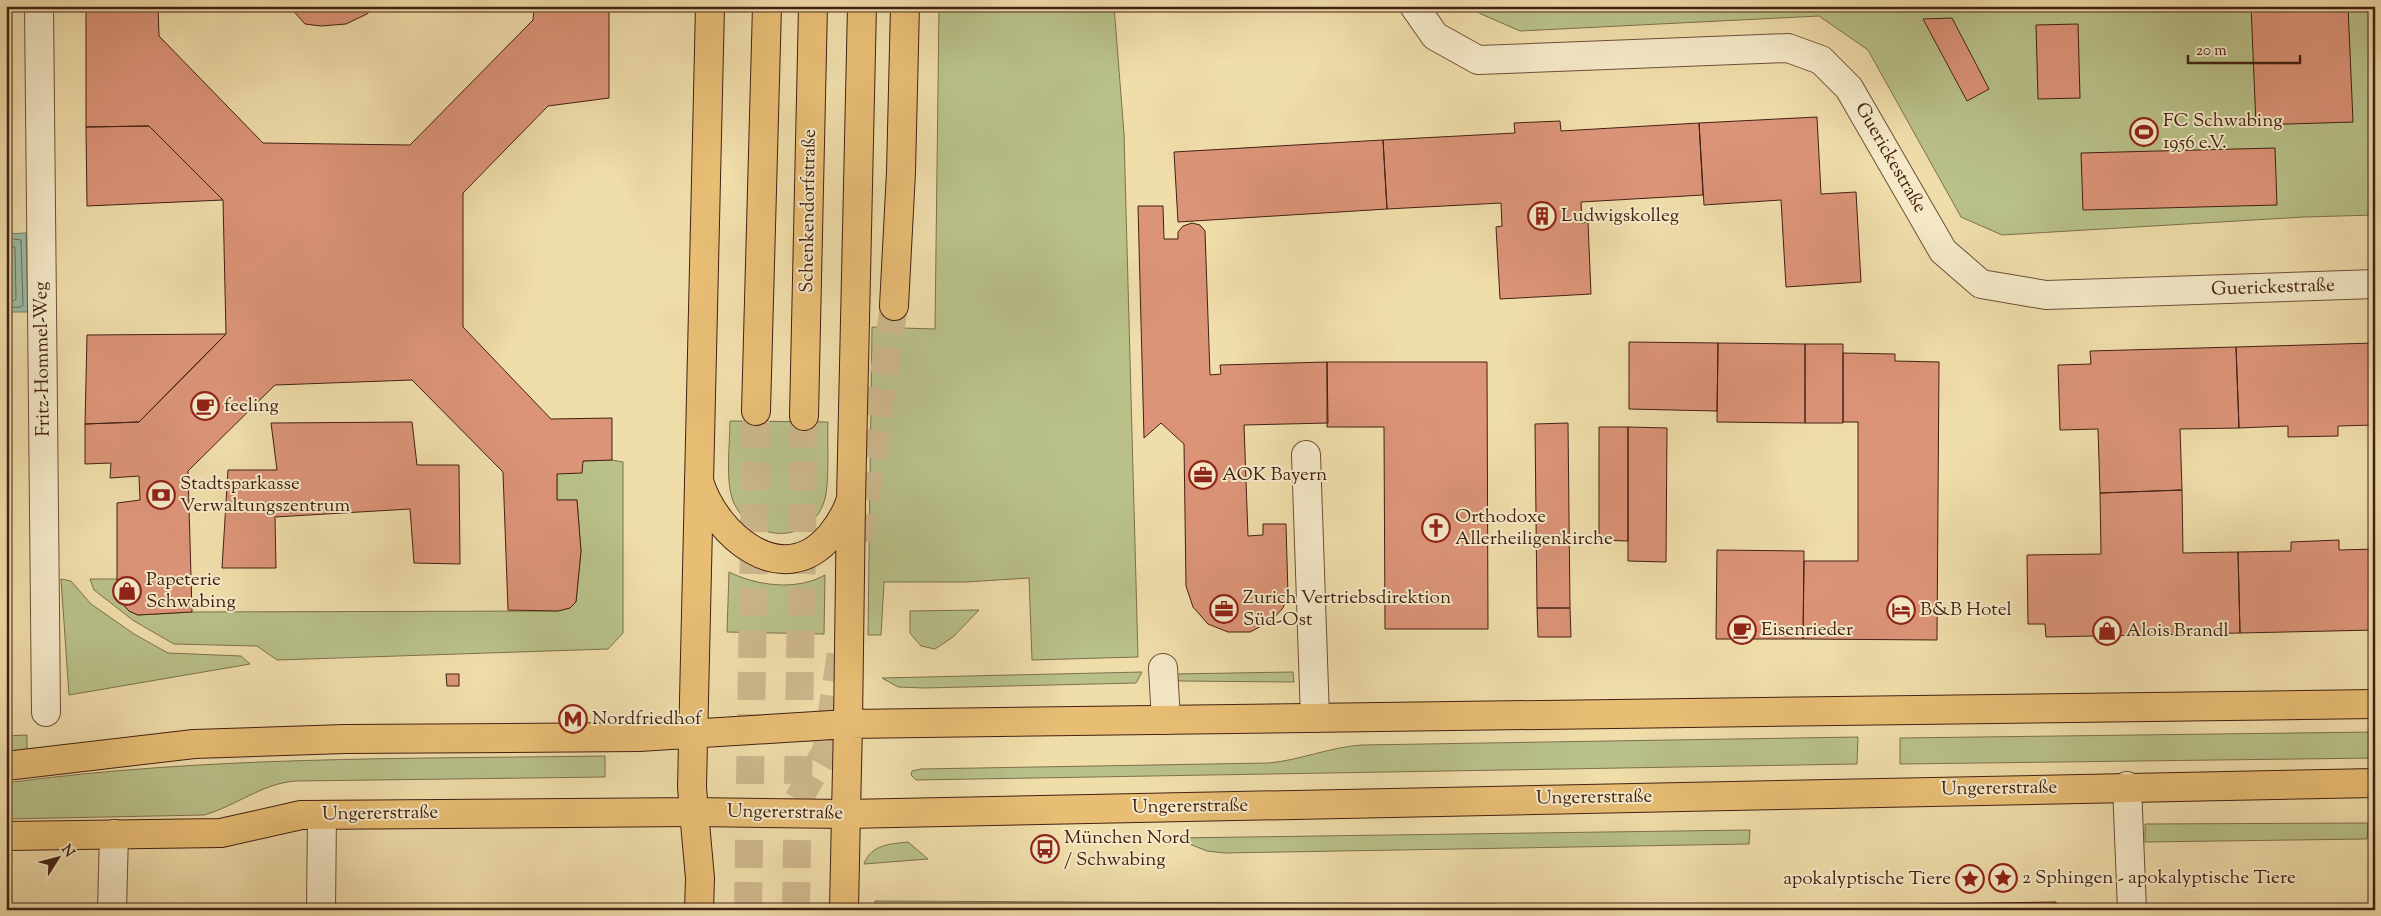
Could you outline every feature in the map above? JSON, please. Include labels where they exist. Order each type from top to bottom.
[{"type":"main road","points":[[699,910],[700,878],[692,787],[710,6]]},
{"type":"main road","points":[[756,411],[766,6]]},
{"type":"main road","name":"Schenkendorfstraße","points":[[804,416],[813,6]]},
{"type":"main road","points":[[844,910],[862,6]]},
{"type":"main road","points":[[894,306],[901,172],[905,6]]},
{"type":"main road","points":[[699,481],[708,503],[733,536],[746,546],[769,557],[793,558],[813,551],[838,526],[851,500]]},
{"type":"main road","points":[[6,766],[194,744],[345,739],[639,736],[848,724],[2375,704]]},
{"type":"main road","name":"Ungererstraße","points":[[6,836],[221,833],[286,817],[322,815],[694,812],[846,814],[2127,786],[2375,783]]},
{"type":"street","name":"Fritz-Hommel-Weg","points":[[38,6],[46,712]]},
{"type":"street","name":"Guerickestraße","points":[[1414,6],[1435,36],[1478,60],[1788,48],[1821,60],[1849,88],[1943,251],[1981,284],[2046,295],[2375,284]]},
{"type":"street","points":[[1306,454],[1315,718]]},
{"type":"street","points":[[1163,668],[1166,720]]},
{"type":"street","points":[[2127,786],[2132,910]]},
{"type":"street","points":[[321,910],[322,815]]},
{"type":"street","points":[[112,910],[114,834]]},
{"type":"green space","points":[[939,6],[1114,6],[1124,134],[1138,657],[1032,660],[1029,578],[966,582],[884,582],[881,635],[868,635],[872,327],[935,329]]},
{"type":"green space","name":"FC Schwabing 1956 e.V.","points":[[1469,6],[2375,6],[2375,215],[2304,217],[2002,235],[1961,217],[1868,50],[1819,16],[1520,31],[1481,14]]},
{"type":"green space","points":[[730,421],[828,422],[826,495],[816,516],[806,526],[793,532],[765,531],[752,525],[741,515],[733,501],[729,483]]},
{"type":"green space","points":[[612,460],[623,462],[623,633],[608,649],[277,660],[257,646],[174,644],[134,621],[94,590],[90,579],[117,579],[117,598],[129,611],[138,615],[192,612],[558,611],[570,608],[576,602],[581,551],[577,500],[557,500],[557,474],[583,461]]},
{"type":"green space","points":[[729,572],[752,581],[777,585],[802,583],[825,575],[824,634],[727,632]]},
{"type":"green space","points":[[61,579],[71,581],[91,604],[134,634],[168,653],[241,656],[250,664],[69,695]]},
{"type":"green space","points":[[979,610],[953,637],[935,649],[921,646],[910,633],[910,611]]},
{"type":"green space","points":[[1142,672],[1136,683],[924,688],[898,687],[882,678]]},
{"type":"green space","points":[[1293,672],[1294,682],[1179,681],[1174,674]]},
{"type":"green space","points":[[2375,732],[2375,758],[1900,764],[1900,738]]},
{"type":"green space","points":[[27,735],[27,751],[6,753],[6,736]]},
{"type":"green space","points":[[1858,737],[1857,764],[916,780],[911,775],[912,771],[921,769],[1269,763],[1338,748],[1362,745]]},
{"type":"green space","points":[[605,756],[605,777],[296,781],[261,790],[204,815],[6,819],[6,783],[81,774],[230,763],[305,760]]},
{"type":"green space","points":[[2368,823],[2367,839],[2145,842],[2145,824]]},
{"type":"green space","points":[[1750,830],[1749,844],[1224,853],[1207,851],[1174,838]]},
{"type":"green space","points":[[908,842],[928,859],[864,864],[871,852],[882,846]]},
{"type":"green space","points":[[875,901],[1498,904],[1498,910],[875,910]]},
{"type":"water","points":[[26,233],[28,312],[6,312],[6,234]]},
{"type":"building","points":[[86,6],[158,6],[159,36],[263,143],[410,145],[533,20],[534,6],[609,6],[609,98],[548,106],[463,193],[463,327],[551,419],[612,418],[612,460],[583,461],[582,473],[557,474],[557,500],[577,500],[581,551],[576,602],[570,608],[558,611],[508,610],[503,472],[412,380],[275,385],[188,471],[192,612],[138,615],[129,611],[117,598],[117,503],[140,500],[139,476],[110,478],[111,463],[85,464],[85,424],[139,422],[226,334],[223,200],[149,126],[86,127]]},
{"type":"building","points":[[289,6],[375,6],[367,14],[346,24],[321,26],[305,24]]},
{"type":"building","points":[[1155,6],[1214,6],[1156,11]]},
{"type":"building","points":[[2251,6],[2348,6],[2353,122],[2256,125]]},
{"type":"building","points":[[1952,18],[1989,89],[1967,101],[1923,19]]},
{"type":"building","points":[[2078,24],[2080,98],[2038,99],[2036,25]]},
{"type":"building","points":[[1817,117],[1821,194],[1856,192],[1861,282],[1786,287],[1781,200],[1704,205],[1699,123]]},
{"type":"building","name":"Ludwigskolleg","points":[[1560,121],[1561,131],[1699,123],[1703,195],[1581,202],[1582,223],[1588,222],[1591,294],[1500,299],[1496,227],[1502,226],[1501,203],[1387,209],[1383,140],[1515,133],[1514,123]]},
{"type":"building","points":[[149,126],[223,200],[87,206],[86,127]]},
{"type":"building","points":[[1383,140],[1387,209],[1178,222],[1174,152]]},
{"type":"building","points":[[2275,148],[2277,205],[2083,210],[2081,153]]},
{"type":"building","points":[[1138,206],[1163,206],[1164,239],[1178,239],[1178,232],[1183,226],[1192,223],[1200,225],[1205,231],[1210,375],[1221,374],[1220,365],[1327,362],[1328,423],[1244,425],[1248,536],[1263,535],[1263,524],[1286,524],[1288,595],[1283,608],[1271,621],[1250,632],[1228,632],[1208,624],[1193,607],[1186,586],[1184,444],[1161,423],[1144,438]]},
{"type":"building","points":[[226,334],[139,422],[85,424],[87,335]]},
{"type":"building","points":[[1629,342],[1718,343],[1717,411],[1629,409]]},
{"type":"building","points":[[1718,343],[1805,344],[1805,423],[1717,422]]},
{"type":"building","points":[[2375,343],[2375,425],[2338,426],[2338,436],[2288,437],[2288,426],[2239,428],[2236,347]]},
{"type":"building","points":[[1805,344],[1843,344],[1843,423],[1805,423]]},
{"type":"building","points":[[2236,347],[2239,428],[2180,429],[2182,490],[2100,493],[2098,429],[2060,430],[2058,365],[2091,364],[2090,351]]},
{"type":"building","points":[[1843,353],[1895,354],[1895,361],[1939,362],[1937,640],[1803,639],[1804,561],[1858,561],[1858,422],[1843,422]]},
{"type":"building","name":"Orthodoxe Allerheiligenkirche","points":[[1327,362],[1487,362],[1488,629],[1385,629],[1384,427],[1327,427]]},
{"type":"building","points":[[412,422],[417,465],[459,465],[460,564],[414,563],[410,509],[275,517],[276,568],[222,568],[228,470],[277,470],[271,423]]},
{"type":"building","points":[[1568,423],[1570,608],[1537,608],[1535,424]]},
{"type":"building","points":[[1599,427],[1628,427],[1628,541],[1599,540]]},
{"type":"building","points":[[1628,427],[1667,428],[1666,562],[1628,561]]},
{"type":"building","points":[[2182,490],[2183,553],[2238,552],[2240,633],[2046,637],[2045,624],[2028,624],[2027,555],[2101,554],[2100,493]]},
{"type":"building","points":[[2339,540],[2339,550],[2375,549],[2375,630],[2240,633],[2238,552],[2291,551],[2291,542]]},
{"type":"building","points":[[1717,550],[1804,551],[1803,639],[1716,639]]},
{"type":"building","points":[[1537,608],[1570,608],[1571,637],[1538,637]]},
{"type":"building","points":[[446,674],[459,674],[459,686],[447,686]]},
{"type":"building","points":[[2056,902],[2056,910],[1920,910],[1920,904]]},
{"type":"building","points":[[634,906],[634,910],[477,910]]},
{"type":"tunnel","points":[[859,541],[894,306]]},
{"type":"tunnel","points":[[748,910],[756,411]]},
{"type":"tunnel","points":[[796,910],[804,416]]},
{"type":"tunnel","points":[[798,800],[826,751],[841,653]]},
{"type":"place","name":"FC Schwabing 1956 e.V.","points":[[2144,132]]},
{"type":"place","name":"Ludwigskolleg","points":[[1542,216]]},
{"type":"place","name":"feeling","points":[[205,406]]},
{"type":"place","name":"AOK Bayern","points":[[1203,475]]},
{"type":"place","name":"Stadtsparkasse Verwaltungszentrum","points":[[161,495]]},
{"type":"place","name":"Orthodoxe Allerheiligenkirche","points":[[1436,528]]},
{"type":"place","name":"Papeterie Schwabing","points":[[127,591]]},
{"type":"place","name":"Zurich Vertriebsdirektion Süd-Ost","points":[[1224,609]]},
{"type":"place","name":"B&B Hotel","points":[[1901,610]]},
{"type":"place","name":"Eisenrieder","points":[[1742,630]]},
{"type":"place","name":"Alois Brandl","points":[[2107,631]]},
{"type":"place","name":"Nordfriedhof","points":[[573,719]]},
{"type":"place","name":"München Nord / Schwabing","points":[[1045,849]]},
{"type":"place","name":"2 Sphingen - apokalyptische Tiere","points":[[2003,878]]},
{"type":"place","name":"apokalyptische Tiere","points":[[1970,879]]}]
